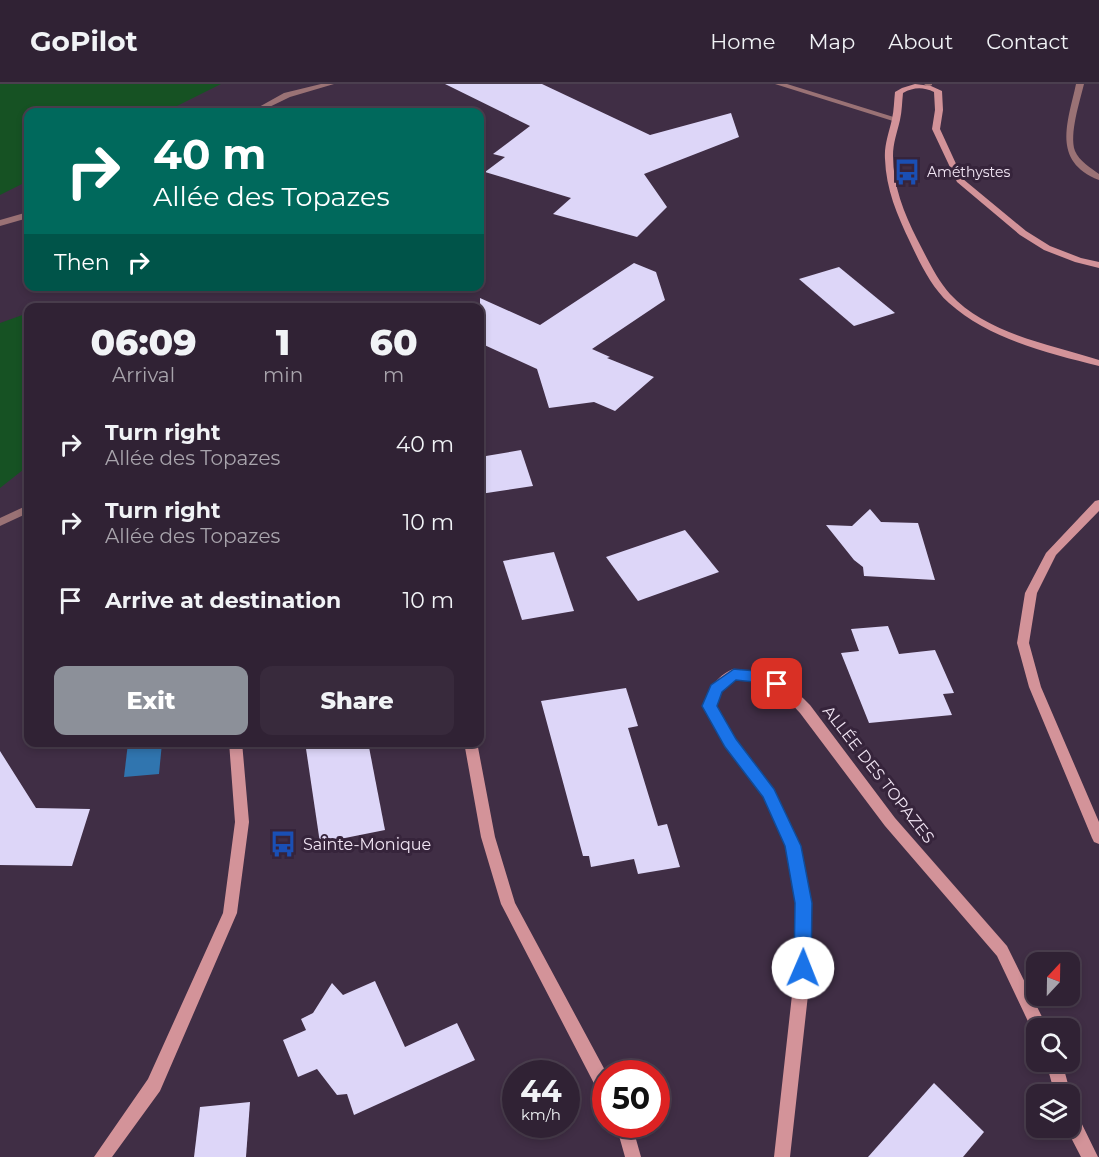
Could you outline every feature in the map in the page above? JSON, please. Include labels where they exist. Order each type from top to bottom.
[{"type":"main road","points":[[1099,265],[1047,248],[1023,233],[960,180],[936,129],[939,110],[938,91],[928,84],[910,84],[899,92],[896,119],[889,146],[891,176],[896,200],[924,262],[951,300],[974,317],[1001,332],[1040,347],[1099,363]]},
{"type":"main road","points":[[1099,504],[1052,553],[1030,593],[1023,643],[1035,687],[1099,838]]},
{"type":"main road","name":"ALLÉE DES TOPAZES","points":[[782,1157],[803,968],[804,903],[793,846],[769,793],[730,743],[710,706],[716,689],[734,674],[765,678],[789,691],[805,709],[890,822],[1002,951],[1035,1018]]},
{"type":"main road","points":[[102,1157],[154,1085],[230,913],[242,822],[235,747]]},
{"type":"main road","points":[[471,747],[488,837],[508,904],[592,1063]]},
{"type":"main road","points":[[628,1138],[633,1157]]},
{"type":"main road","points":[[1080,1138],[1090,1157]]},
{"type":"street","points":[[262,108],[287,95],[330,84]]},
{"type":"street","points":[[779,84],[896,119]]},
{"type":"street","points":[[1080,84],[1072,124],[1071,151],[1081,164],[1099,178]]},
{"type":"street","points":[[0,223],[24,216]]},
{"type":"street","points":[[0,522],[24,511]]},
{"type":"green space","points":[[0,84],[221,84],[173,108],[24,108],[24,183],[0,195]]},
{"type":"green space","points":[[24,314],[24,469],[0,488],[0,323]]},
{"type":"water","points":[[128,747],[162,747],[159,774],[124,777]]},
{"type":"building","points":[[445,84],[542,84],[650,135],[731,113],[739,137],[644,174],[667,207],[637,237],[553,214],[571,198],[485,172],[505,157],[493,154],[530,126]]},
{"type":"building","points":[[634,263],[656,272],[665,300],[592,349],[610,357],[607,358],[654,377],[615,411],[594,402],[549,408],[537,369],[484,345],[484,303],[480,303],[480,298],[540,325]]},
{"type":"building","points":[[839,267],[895,313],[854,326],[799,279]]},
{"type":"building","points":[[521,450],[533,486],[484,493],[484,456]]},
{"type":"building","points":[[870,509],[881,522],[918,523],[935,580],[864,576],[863,567],[854,560],[826,525],[852,526]]},
{"type":"building","points":[[685,530],[719,572],[638,601],[606,557]]},
{"type":"building","points":[[554,552],[574,611],[522,620],[503,561]]},
{"type":"building","points":[[888,626],[899,654],[935,650],[954,693],[943,694],[952,715],[869,723],[841,653],[859,651],[851,629]]},
{"type":"building","points":[[626,688],[638,726],[628,728],[658,826],[667,824],[680,867],[638,874],[634,859],[591,867],[589,856],[583,856],[541,701]]},
{"type":"building","points":[[306,747],[369,747],[385,830],[320,843]]},
{"type":"building","points":[[0,751],[36,808],[90,809],[72,866],[0,865]]},
{"type":"building","points":[[375,981],[405,1047],[457,1023],[475,1060],[354,1115],[347,1094],[337,1095],[317,1069],[298,1077],[283,1040],[306,1030],[301,1019],[313,1013],[332,983],[343,995]]},
{"type":"building","points":[[934,1083],[984,1132],[963,1157],[868,1157]]},
{"type":"building","points":[[250,1102],[246,1157],[194,1157],[200,1107]]},
{"type":"place","name":"Améthystes","points":[[907,172]]},
{"type":"place","name":"Sainte-Monique","points":[[283,844]]},
{"type":"route","points":[[777,684],[765,678],[734,674],[716,689],[710,706],[730,743],[769,793],[793,846],[804,903],[803,968]]}]
